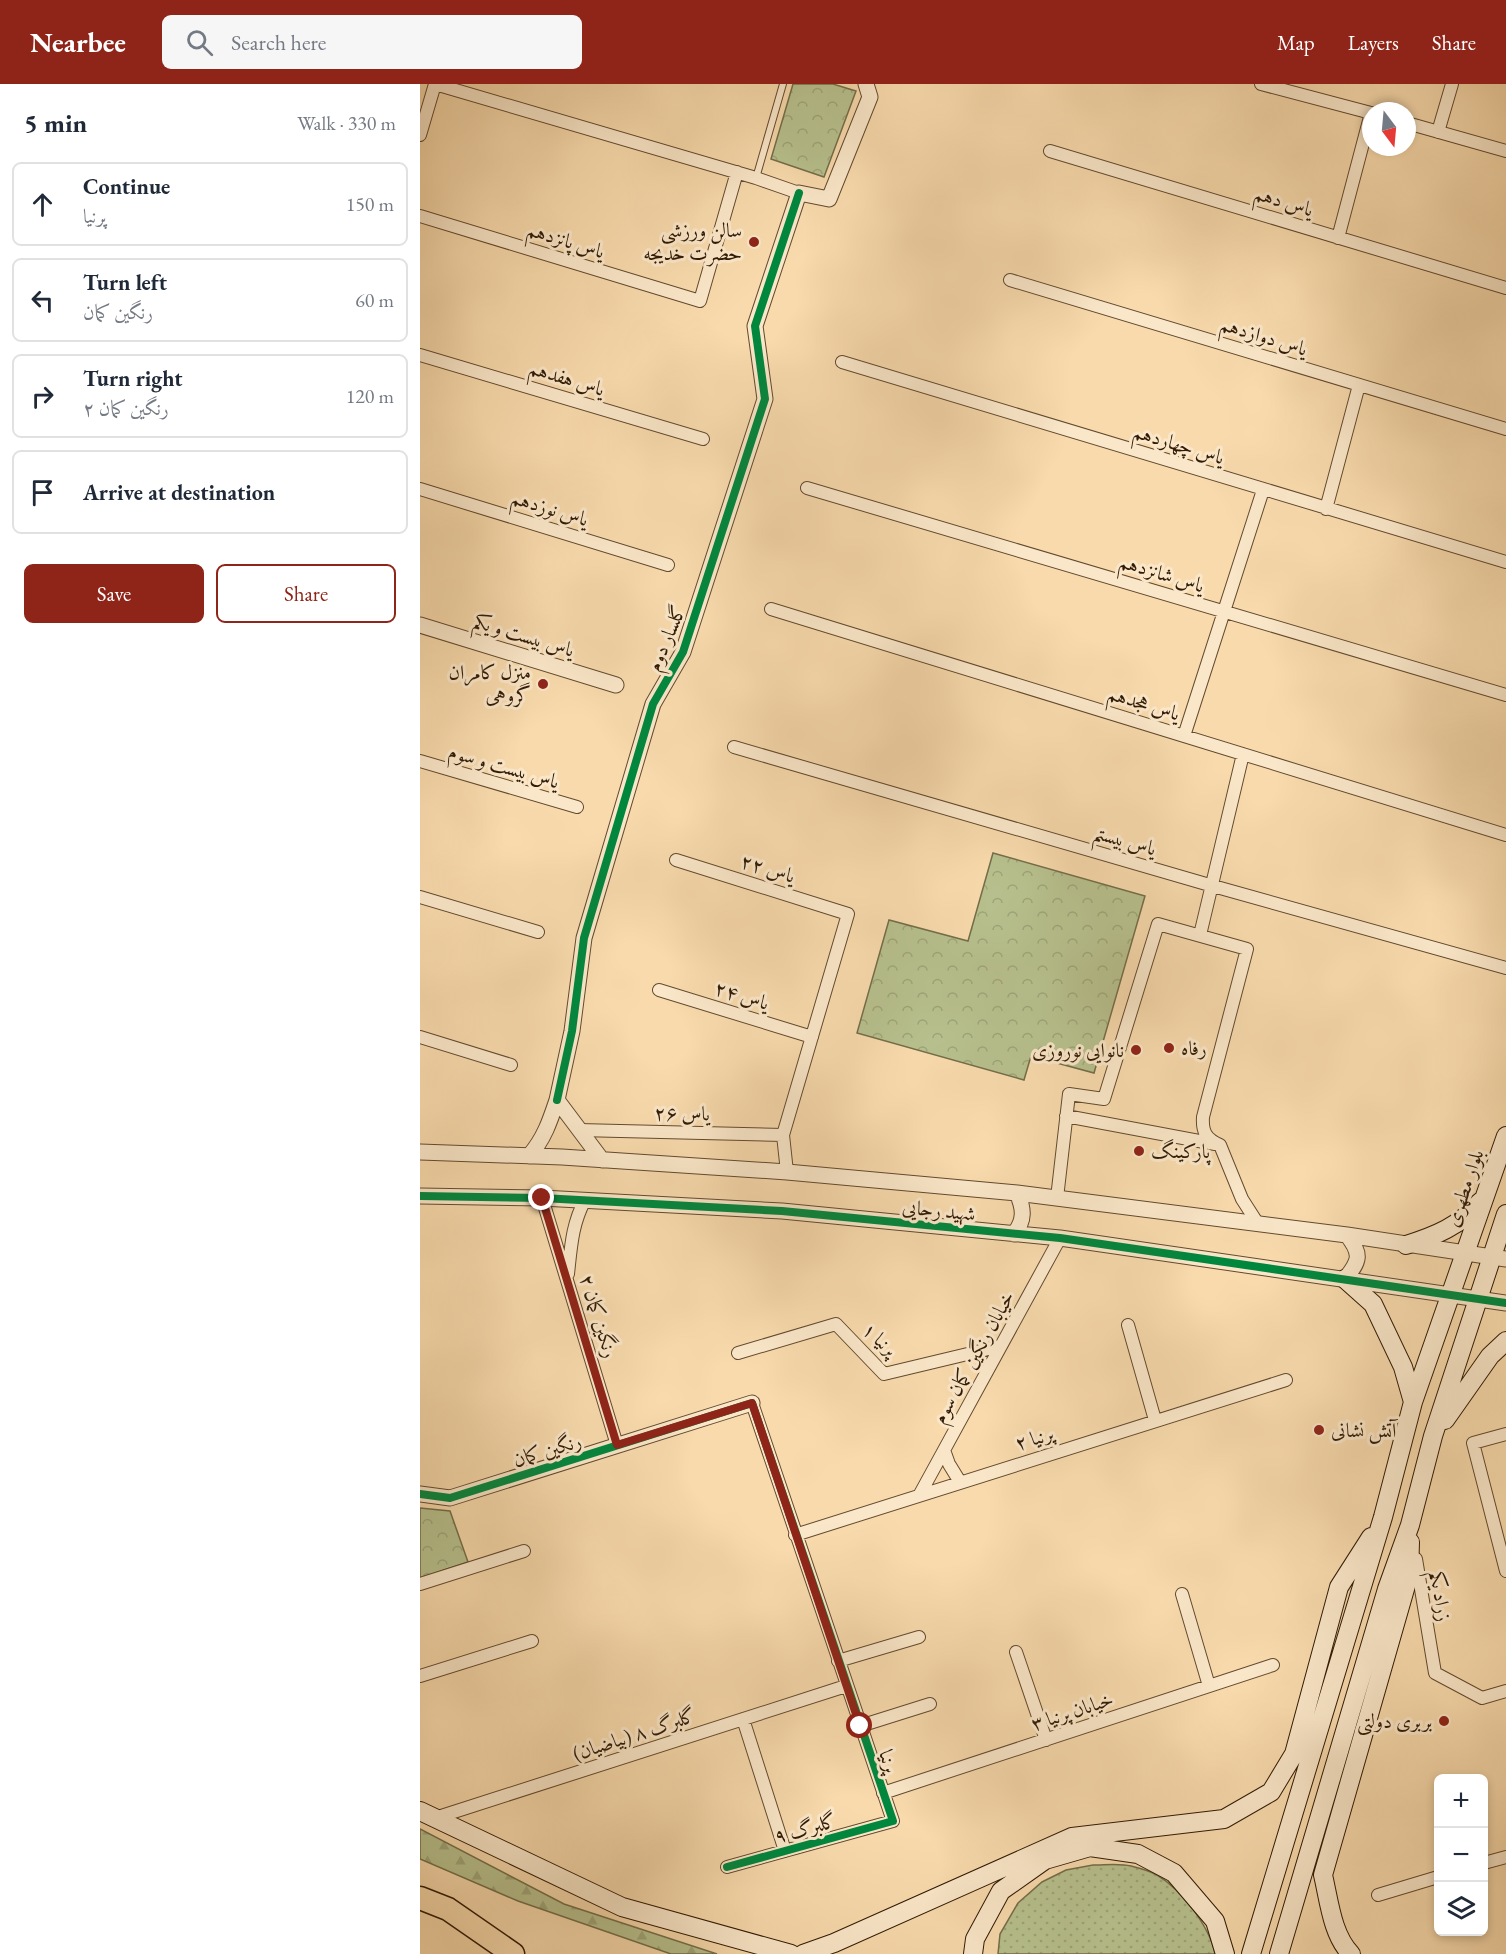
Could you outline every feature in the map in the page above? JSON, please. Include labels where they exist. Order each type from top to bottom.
[{"type":"highway","points":[[420,1898],[448,1909],[513,1954]]},
{"type":"main road","name":"بلوار مطهری","points":[[1251,1954],[1383,1517],[1413,1402],[1506,1136]]},
{"type":"main road","points":[[1406,1245],[1437,1235],[1450,1228],[1475,1208],[1485,1196]]},
{"type":"main road","points":[[1279,1954],[1387,1589],[1410,1525],[1433,1436],[1478,1300],[1499,1258],[1506,1214]]},
{"type":"main road","points":[[1345,1279],[1372,1304],[1403,1367],[1413,1402]]},
{"type":"main road","points":[[1433,1436],[1491,1356],[1506,1341]]},
{"type":"main road","points":[[803,1954],[834,1943],[1072,1837],[1224,1819],[1270,1792],[1294,1754],[1339,1587],[1383,1517]]},
{"type":"main road","points":[[1351,1954],[1343,1946],[1331,1911],[1323,1875],[1409,1575],[1410,1525]]},
{"type":"main road","points":[[427,1815],[622,1907],[791,1954]]},
{"type":"main road","points":[[973,1954],[975,1939],[1001,1891],[1046,1860],[1090,1847],[1138,1854],[1174,1873],[1215,1921],[1226,1954]]},
{"type":"street","points":[[420,135],[435,84],[737,172],[799,193],[829,199],[870,97],[866,84]]},
{"type":"street","points":[[1262,84],[1362,111]]},
{"type":"street","points":[[1438,132],[1452,84]]},
{"type":"street","points":[[1416,126],[1506,152]]},
{"type":"street","points":[[1338,238],[1362,147]]},
{"type":"street","name":"یاس دهم","points":[[1050,151],[1506,288]]},
{"type":"street","name":"یاس پانزدهم","points":[[420,216],[700,301],[737,172]]},
{"type":"street","name":"گلسار دوم","points":[[529,1156],[546,1133],[557,1100],[572,1031],[584,938],[653,704],[683,652],[765,399],[755,326],[799,193]]},
{"type":"street","name":"یاس دوازدهم","points":[[1010,280],[1506,429]]},
{"type":"street","name":"یاس هفدهم","points":[[420,355],[703,439]]},
{"type":"street","name":"یاس چهاردهم","points":[[842,362],[1506,562]]},
{"type":"street","points":[[1326,509],[1359,385]]},
{"type":"street","name":"یاس شانزدهم","points":[[807,488],[1506,695]]},
{"type":"street","name":"یاس نوزدهم","points":[[420,489],[668,565]]},
{"type":"street","points":[[1184,736],[1263,490]]},
{"type":"street","name":"یاس هجدهم","points":[[771,609],[1506,835]]},
{"type":"street","name":"یاس بیست و یکم","points":[[420,625],[615,685]]},
{"type":"street","name":"یاس بیستم","points":[[734,747],[1213,886],[1506,968]]},
{"type":"street","points":[[1200,935],[1243,754]]},
{"type":"street","name":"یاس بیست و سوم","points":[[420,761],[577,807]]},
{"type":"street","name":"یاس ۲۲","points":[[676,860],[848,914],[812,1037]]},
{"type":"street","points":[[420,897],[538,932]]},
{"type":"street","points":[[1057,1198],[1069,1094],[1104,1098],[1158,924],[1247,949],[1203,1118],[1203,1131],[1210,1141],[1220,1145],[1242,1199],[1258,1224]]},
{"type":"street","name":"یاس ۲۴","points":[[659,990],[812,1037]]},
{"type":"street","points":[[420,1037],[511,1065]]},
{"type":"street","points":[[787,1172],[783,1135],[812,1037]]},
{"type":"street","points":[[557,1100],[602,1160]]},
{"type":"street","points":[[1066,1116],[1220,1145]]},
{"type":"street","name":"یاس ۲۶","points":[[579,1130],[783,1135]]},
{"type":"street","name":"شهید رجایی","points":[[420,1152],[529,1156],[787,1172],[1017,1193],[1347,1235],[1499,1258]]},
{"type":"street","points":[[1014,1234],[1020,1227],[1024,1215],[1017,1193]]},
{"type":"street","name":"شهید رجایی","points":[[420,1196],[542,1198],[782,1211],[1060,1238],[1478,1300]]},
{"type":"street","name":"رنگین کمان ۲","points":[[542,1198],[617,1445]]},
{"type":"street","points":[[567,1281],[572,1234],[576,1216],[585,1200]]},
{"type":"street","points":[[1345,1279],[1355,1268],[1358,1259],[1357,1248],[1347,1235]]},
{"type":"street","name":"خیابان رنگین کمان سوم","points":[[920,1494],[1060,1238]]},
{"type":"street","points":[[1478,1300],[1506,1303]]},
{"type":"street","name":"پرنیا ۱","points":[[738,1353],[836,1324],[884,1374],[1001,1346]]},
{"type":"street","points":[[1128,1325],[1155,1420]]},
{"type":"street","name":"پرنیا ۲","points":[[795,1535],[1286,1380]]},
{"type":"street","name":"رنگین کمان","points":[[420,1494],[450,1498],[752,1403]]},
{"type":"street","name":"پرنیا","points":[[752,1403],[893,1821]]},
{"type":"street","points":[[1506,1434],[1473,1443],[1501,1529],[1506,1571]]},
{"type":"street","points":[[944,1450],[960,1482]]},
{"type":"street","name":"زراد یکم","points":[[1410,1525],[1434,1673],[1482,1698],[1506,1691]]},
{"type":"street","points":[[420,1584],[524,1551]]},
{"type":"street","points":[[1182,1594],[1209,1686]]},
{"type":"street","points":[[838,1661],[919,1637]]},
{"type":"street","points":[[420,1676],[532,1641]]},
{"type":"street","points":[[1016,1652],[1046,1740]]},
{"type":"street","name":"خیابان پرنیا ۳","points":[[883,1793],[1273,1665]]},
{"type":"street","name":"گلبرگ ۸ (بیاضیان)","points":[[427,1815],[846,1686]]},
{"type":"street","points":[[860,1726],[930,1704]]},
{"type":"street","points":[[744,1719],[785,1851]]},
{"type":"street","name":"گلبرگ ۹","points":[[727,1867],[893,1821]]},
{"type":"street","points":[[1488,1862],[1506,1857]]},
{"type":"street","points":[[1378,1895],[1434,1878]]},
{"type":"lane","points":[[756,178],[783,84]]},
{"type":"green space","points":[[793,84],[833,84],[856,91],[824,177],[771,159]]},
{"type":"green space","points":[[993,853],[1145,896],[1094,1073],[1031,1056],[1024,1080],[857,1033],[889,920],[968,941]]},
{"type":"green space","points":[[420,1508],[450,1511],[468,1562],[420,1578]]},
{"type":"green space","points":[[420,1829],[564,1904],[717,1954],[671,1954],[518,1901],[420,1859]]},
{"type":"green space","points":[[1093,1865],[1131,1866],[1151,1872],[1166,1881],[1185,1899],[1201,1921],[1215,1954],[998,1954],[1000,1934],[1018,1903],[1042,1882],[1066,1870]]},
{"type":"cycle path","points":[[557,1100],[572,1031],[584,938],[653,704],[683,652],[765,399],[755,326],[799,193]]},
{"type":"cycle path","points":[[420,1196],[542,1198],[782,1211],[1060,1238],[1506,1303]]},
{"type":"cycle path","points":[[420,1494],[450,1498],[752,1403],[893,1821],[727,1867]]},
{"type":"place","name":"سالن ورزشی حضرت خدیجه","points":[[754,242]]},
{"type":"place","name":"منزل کامران گروهی","points":[[543,684]]},
{"type":"place","name":"رفاه","points":[[1169,1048]]},
{"type":"place","name":"نانوایی نوروزی","points":[[1136,1050]]},
{"type":"place","name":"پارکینگ","points":[[1139,1151]]},
{"type":"place","name":"آتش نشانی","points":[[1319,1430]]},
{"type":"place","name":"بربری دولتی","points":[[1444,1721]]},
{"type":"route","points":[[542,1198],[617,1445],[752,1403],[860,1726]]}]
